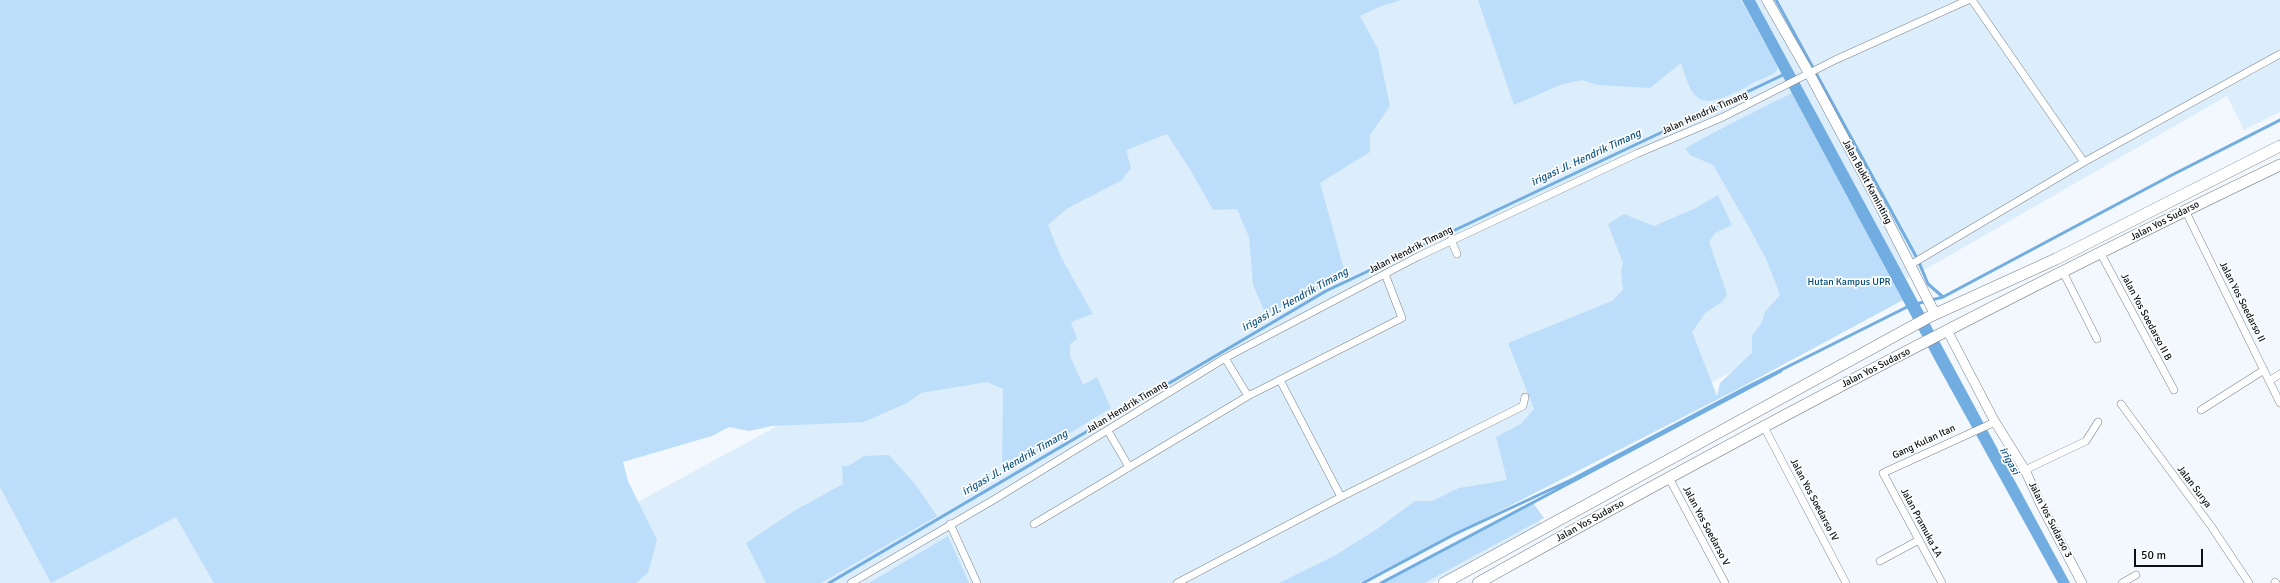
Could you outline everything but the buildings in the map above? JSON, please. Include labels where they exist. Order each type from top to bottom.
[{"type":"main road","name":"Jalan Bukit Kaminting","points":[[1767,0],[1806,75],[1910,265],[1932,313]]},
{"type":"main road","name":"Jalan Yos Sudarso","points":[[1444,583],[1803,387],[1915,325],[1932,313],[2056,259],[2280,146]]},
{"type":"main road","name":"Jalan Yos Sudarso","points":[[1478,583],[1592,519],[1923,343],[2101,254],[2185,210],[2280,165]]},
{"type":"main road","points":[[2056,259],[2063,272]]},
{"type":"main road","points":[[1803,387],[1811,402]]},
{"type":"main road","points":[[1556,521],[1563,536]]},
{"type":"street","points":[[1806,75],[1968,0]]},
{"type":"street","points":[[1972,0],[2084,162]]},
{"type":"street","points":[[1910,265],[2084,162],[2280,54]]},
{"type":"street","name":"Jalan Hendrik Timang","points":[[851,583],[950,524],[995,500],[1225,358],[1451,240],[1631,157],[1723,117],[1793,83],[1806,75]]},
{"type":"street","name":"Jalan Yos Soedarso II","points":[[2185,210],[2280,403]]},
{"type":"street","points":[[1451,240],[1457,254]]},
{"type":"street","name":"Jalan Yos Soedarso II B","points":[[2101,254],[2174,390]]},
{"type":"street","points":[[2063,272],[2097,338]]},
{"type":"street","points":[[1034,524],[1248,396],[1402,318],[1385,274]]},
{"type":"street","name":"Jalan Yos Sudarso 3","points":[[1944,333],[1995,422],[2025,470],[2041,505],[2082,583]]},
{"type":"street","points":[[1225,358],[1248,396]]},
{"type":"street","points":[[2201,410],[2264,370]]},
{"type":"street","points":[[2269,381],[2280,374]]},
{"type":"street","points":[[1280,380],[1341,497]]},
{"type":"street","points":[[1177,583],[1341,497],[1523,406],[1525,397]]},
{"type":"street","name":"Jalan Surya","points":[[2121,404],[2210,526],[2249,583]]},
{"type":"street","name":"Gang Kulan Itan","points":[[1883,473],[1973,430],[1995,422]]},
{"type":"street","points":[[2025,470],[2086,441],[2098,422]]},
{"type":"street","name":"Jalan Yos Soedarso IV","points":[[1764,427],[1846,583]]},
{"type":"street","points":[[1108,431],[1129,467]]},
{"type":"street","name":"Jalan Pramuka 1A","points":[[1883,473],[1942,583]]},
{"type":"street","name":"Jalan Yos Soedarso V","points":[[1669,478],[1725,583]]},
{"type":"street","points":[[1486,583],[1592,519]]},
{"type":"street","points":[[950,524],[977,583]]},
{"type":"street","points":[[1880,561],[1919,540]]},
{"type":"street","points":[[2122,583],[2136,575]]},
{"type":"shaded area","points":[[1318,0],[2280,0],[2280,112],[2244,130],[2227,96],[1933,265],[1333,583],[489,583],[983,314],[986,213]]},
{"type":"shaded area","points":[[101,368],[218,583],[0,583],[0,421]]},
{"type":"shaded area","points":[[1531,505],[1541,524],[1432,583],[1384,583]]},
{"type":"green space","points":[[0,0],[1401,0],[1379,7],[1360,16],[1378,49],[1390,106],[1370,135],[1370,152],[1320,183],[1346,276],[1266,315],[1253,285],[1249,237],[1237,209],[1213,210],[1191,171],[1167,134],[1126,150],[1131,168],[1122,180],[1066,209],[1048,225],[1061,257],[1093,314],[1071,322],[1077,339],[1070,344],[1070,356],[1083,385],[1097,377],[1111,408],[1002,474],[1003,389],[987,382],[921,393],[907,403],[864,422],[772,426],[749,431],[729,427],[712,436],[623,462],[628,481],[657,540],[648,573],[636,583],[214,583],[176,517],[51,583],[0,487]]},
{"type":"green space","points":[[1478,0],[1741,0],[1777,66],[1777,71],[1726,97],[1717,100],[1702,100],[1693,93],[1681,63],[1650,88],[1598,85],[1582,80],[1560,85],[1514,105]]},
{"type":"green space","name":"Hutan Kampus UPR","points":[[1792,93],[1903,300],[1736,390],[1359,583],[1279,583],[1336,555],[1377,529],[1415,501],[1432,501],[1459,488],[1507,480],[1496,437],[1521,424],[1534,409],[1508,343],[1612,301],[1623,290],[1621,272],[1623,263],[1608,224],[1624,214],[1654,226],[1696,208],[1718,195],[1732,225],[1715,233],[1709,242],[1727,294],[1723,301],[1705,313],[1692,332],[1717,396],[1720,383],[1752,353],[1752,336],[1762,322],[1765,312],[1780,295],[1767,261],[1713,165],[1690,155],[1686,149],[1717,131]]},
{"type":"green space","points":[[889,455],[915,484],[937,516],[821,583],[766,583],[746,543],[794,511],[843,484],[842,466],[848,466],[864,456]]},
{"type":"green space","points":[[1533,503],[1544,518],[1424,583],[1383,583]]},
{"type":"green space","points":[[948,536],[969,583],[869,583]]},
{"type":"water","points":[[1742,0],[1755,0],[2070,583],[2058,583],[1937,364]]},
{"type":"waterway","points":[[1776,0],[1918,260],[1928,284],[1943,297]]},
{"type":"waterway","name":"irigasi Jl. Hendrik Timang","points":[[829,583],[1326,291],[1785,74]]},
{"type":"waterway","points":[[1916,304],[1943,297],[2170,176],[2280,120]]},
{"type":"waterway","points":[[1363,583],[1455,534],[1573,479],[1747,387],[1909,306]]},
{"type":"waterway","points":[[1381,583],[1781,371]]},
{"type":"water label","name":"irigasi","points":[[2009,461]]}]
